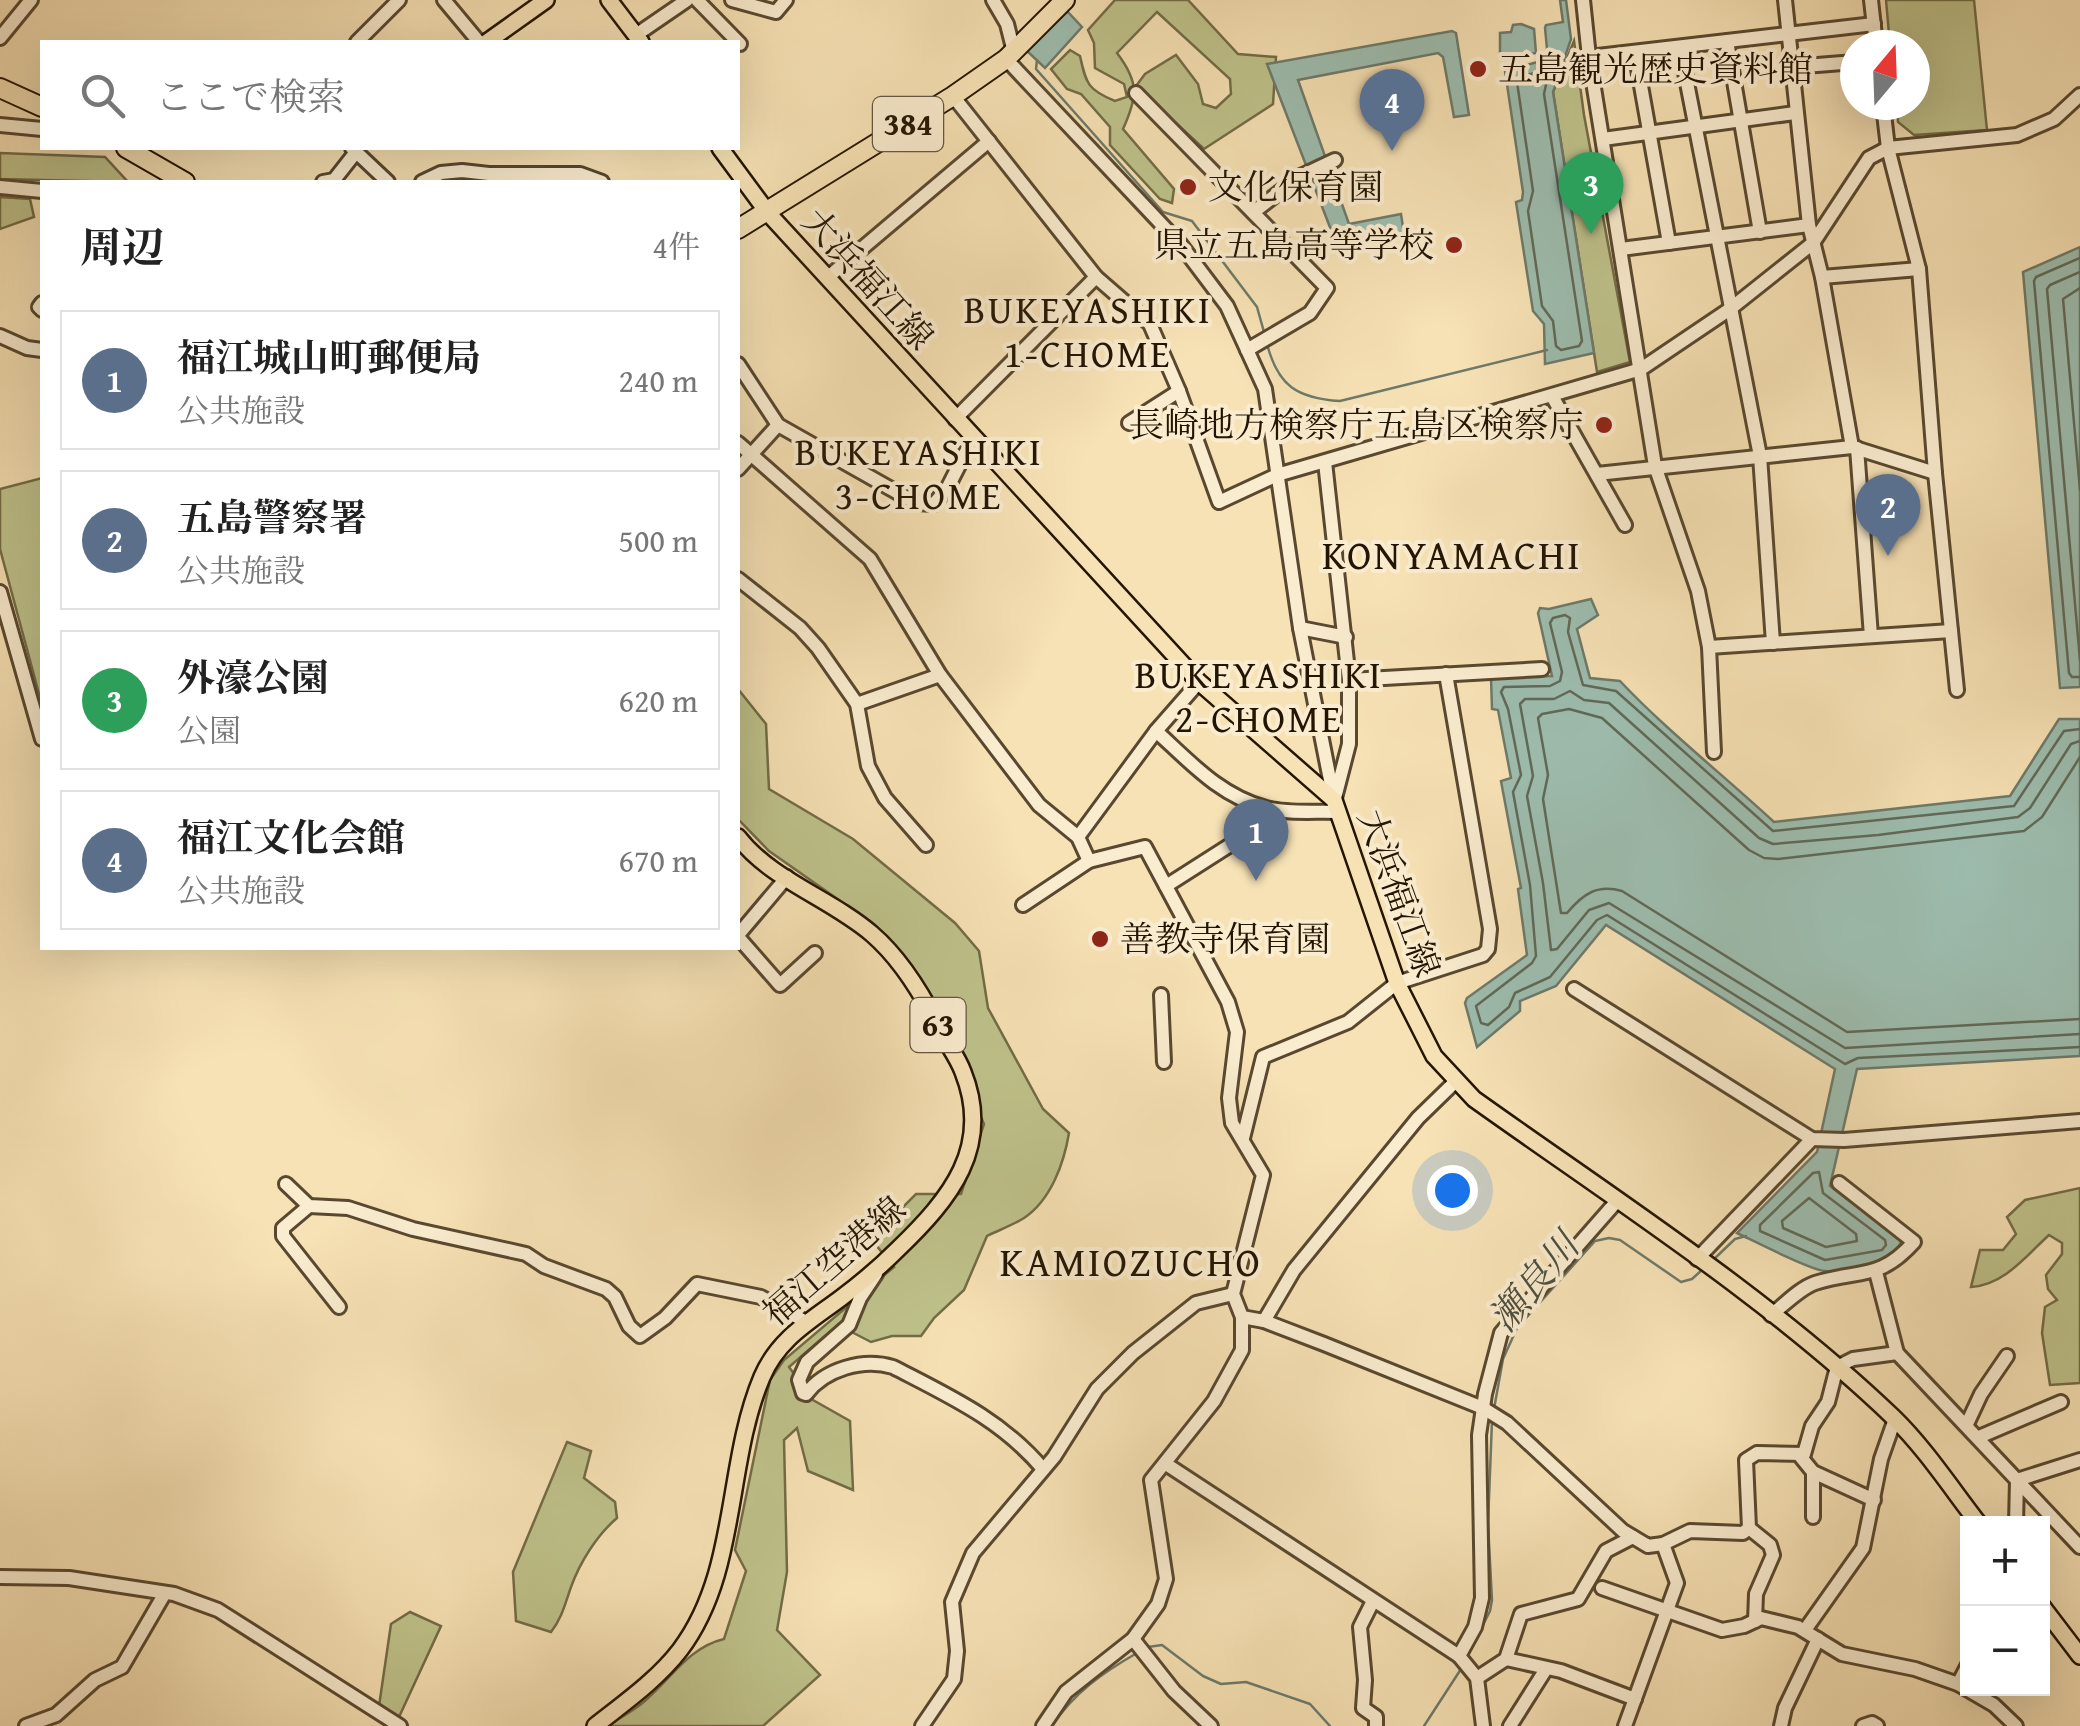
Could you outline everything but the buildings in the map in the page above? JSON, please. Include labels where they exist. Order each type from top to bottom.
[{"type":"highway","name":"384","points":[[740,228],[953,96],[1010,55],[1065,0]]},
{"type":"highway","points":[[0,88],[40,106]]},
{"type":"highway","points":[[129,150],[182,180]]},
{"type":"main road","points":[[490,40],[546,0]]},
{"type":"main road","points":[[610,0],[638,39]]},
{"type":"main road","name":"大浜福江線","points":[[722,150],[768,213],[1199,682],[1336,806],[1397,983],[1434,1056],[1456,1081],[1474,1099],[1718,1274],[1837,1367],[1895,1419],[1973,1516]]},
{"type":"main road","name":"福江空港線","points":[[596,1726],[668,1664],[698,1623],[720,1556],[762,1378],[780,1346],[882,1265],[934,1212],[956,1182],[976,1125],[963,1071],[905,971],[874,936],[751,854],[740,840]]},
{"type":"main road","points":[[2050,1617],[2080,1656]]},
{"type":"street","points":[[0,38],[31,0]]},
{"type":"street","points":[[359,40],[399,0]]},
{"type":"street","points":[[444,0],[478,40]]},
{"type":"street","points":[[638,39],[686,0]]},
{"type":"street","points":[[697,0],[736,40]]},
{"type":"street","points":[[732,0],[776,12],[786,0]]},
{"type":"street","points":[[993,0],[1007,24],[1010,55],[1182,245],[1227,306],[1265,389],[1300,628],[1336,806]]},
{"type":"street","points":[[1583,0],[1655,466],[1698,591],[1709,647],[1714,752]]},
{"type":"street","points":[[1784,0],[1809,226],[1854,447],[1871,636]]},
{"type":"street","points":[[1871,0],[1875,30]]},
{"type":"street","points":[[1589,57],[1874,24]]},
{"type":"street","points":[[1727,41],[1760,232]]},
{"type":"street","points":[[1680,47],[1760,456],[1773,643]]},
{"type":"street","points":[[1635,52],[1668,243]]},
{"type":"street","points":[[1792,66],[1840,63]]},
{"type":"street","points":[[1136,93],[1327,288],[1310,313],[1247,350]]},
{"type":"street","points":[[953,96],[1096,277],[1150,324],[1219,502],[1277,476],[1641,370],[1730,309],[1813,242],[1862,164],[1888,148],[2017,136],[2054,119],[2080,96]]},
{"type":"street","points":[[1602,139],[1795,114]]},
{"type":"street","points":[[1885,120],[1888,148],[1918,270],[1934,472],[1958,690]]},
{"type":"street","points":[[0,125],[40,130]]},
{"type":"street","points":[[828,278],[989,141]]},
{"type":"street","points":[[334,180],[354,150],[385,180]]},
{"type":"street","points":[[1255,211],[1299,177],[1335,160]]},
{"type":"street","points":[[426,180],[441,173],[462,171],[580,174],[596,180]]},
{"type":"street","points":[[0,186],[40,191]]},
{"type":"street","points":[[740,199],[754,193]]},
{"type":"street","points":[[1621,249],[1809,226]]},
{"type":"street","points":[[1822,278],[1918,270]]},
{"type":"street","points":[[955,419],[1096,277]]},
{"type":"street","points":[[0,336],[40,350]]},
{"type":"street","points":[[740,367],[778,425],[916,503],[934,504],[948,487],[973,438]]},
{"type":"street","points":[[1130,422],[1179,391]]},
{"type":"street","points":[[1552,396],[1626,524]]},
{"type":"street","points":[[740,468],[778,425]]},
{"type":"street","points":[[740,445],[870,560],[940,675],[1039,805],[1078,837],[1089,861]]},
{"type":"street","points":[[1597,474],[1854,447],[1934,472]]},
{"type":"street","points":[[1326,462],[1349,680],[1349,744],[1336,806]]},
{"type":"street","points":[[740,581],[800,628],[857,704],[868,766],[885,798],[926,846]]},
{"type":"street","points":[[0,592],[40,732]]},
{"type":"street","points":[[1300,628],[1346,638]]},
{"type":"street","points":[[1709,647],[1952,631]]},
{"type":"street","points":[[1349,680],[1542,669]]},
{"type":"street","points":[[1244,1138],[1263,1057],[1348,1022],[1397,983],[1483,956],[1488,949],[1490,928],[1446,674]]},
{"type":"street","points":[[857,704],[940,675]]},
{"type":"street","points":[[1078,837],[1156,731],[1199,682]]},
{"type":"street","points":[[1156,731],[1212,783],[1236,797],[1269,809],[1336,806]]},
{"type":"street","points":[[1166,886],[1260,826],[1269,809]]},
{"type":"street","points":[[1024,905],[1089,861],[1145,847],[1228,1002],[1237,1032],[1229,1098],[1232,1124],[1263,1175],[1233,1294],[1242,1317],[1242,1350],[1214,1401],[1151,1480],[1166,1579],[1158,1604],[1132,1639],[1066,1692],[1042,1726]]},
{"type":"street","points":[[740,934],[787,877]]},
{"type":"street","points":[[740,938],[780,985],[815,953]]},
{"type":"street","points":[[1574,990],[1812,1139],[1844,1140],[2080,1121]]},
{"type":"street","points":[[1161,995],[1164,1062]]},
{"type":"street","points":[[1264,1321],[1294,1270],[1418,1118],[1456,1081]]},
{"type":"street","points":[[1697,1259],[1812,1139]]},
{"type":"street","points":[[1771,1315],[1812,1284],[1876,1272],[1898,1260],[1914,1242],[1839,1183]]},
{"type":"street","points":[[286,1184],[310,1206],[348,1208],[413,1229],[526,1254],[544,1266],[606,1290],[615,1297],[629,1326],[640,1336],[697,1284],[761,1297],[806,1322]]},
{"type":"street","points":[[1458,1656],[1475,1627],[1482,1598],[1479,1435],[1501,1334],[1616,1200]]},
{"type":"street","points":[[310,1206],[283,1228],[282,1236],[338,1307]]},
{"type":"street","points":[[882,1265],[860,1298],[849,1325],[807,1362],[799,1380],[802,1393],[806,1394],[816,1381],[832,1373],[876,1362],[892,1367],[994,1421],[1022,1444],[1043,1469]]},
{"type":"street","points":[[1876,1272],[1897,1353],[2080,1547]]},
{"type":"street","points":[[922,1726],[954,1679],[957,1651],[952,1602],[973,1553],[1043,1469],[1097,1389],[1133,1352],[1196,1303],[1233,1294]]},
{"type":"street","points":[[1242,1317],[1264,1321],[1483,1408],[1507,1423],[1648,1546],[1690,1532],[1743,1532],[1749,1528]]},
{"type":"street","points":[[1755,1621],[1756,1594],[1773,1555],[1770,1545],[1749,1528],[1746,1460],[1756,1453],[1804,1454],[1812,1426],[1828,1402],[1837,1367],[1854,1359],[1897,1353]]},
{"type":"street","points":[[1967,1424],[1980,1394],[2007,1356]]},
{"type":"street","points":[[1978,1437],[2061,1402]]},
{"type":"street","points":[[1805,1630],[1863,1548],[1895,1419]]},
{"type":"street","points":[[1800,1456],[1814,1472],[1874,1500]]},
{"type":"street","points":[[2018,1480],[2080,1460]]},
{"type":"street","points":[[1166,1464],[1458,1656],[1477,1678],[1480,1724]]},
{"type":"street","points":[[1814,1472],[1814,1518]]},
{"type":"street","points":[[2016,1516],[2018,1480]]},
{"type":"street","points":[[1477,1678],[1506,1659],[1521,1614],[1578,1598],[1606,1551],[1633,1536]]},
{"type":"street","points":[[1625,1726],[1677,1583],[1663,1544]]},
{"type":"street","points":[[0,1577],[70,1578],[189,1597],[218,1610],[400,1726]]},
{"type":"street","points":[[1602,1588],[1722,1630],[1761,1618],[1805,1630],[1842,1654],[1915,1669],[1958,1684],[1994,1705],[2009,1724]]},
{"type":"street","points":[[26,1726],[56,1716],[96,1680],[122,1668],[165,1593]]},
{"type":"street","points":[[1372,1601],[1360,1627],[1365,1680],[1363,1708],[1376,1718],[1376,1726]]},
{"type":"street","points":[[1781,1726],[1785,1708],[1818,1638]]},
{"type":"street","points":[[1132,1639],[1174,1692],[1212,1726]]},
{"type":"street","points":[[1506,1659],[1635,1699]]},
{"type":"street","points":[[1510,1726],[1546,1669]]},
{"type":"street","points":[[1958,1684],[1960,1680]]},
{"type":"street","points":[[1862,1726],[1877,1726]]},
{"type":"green space","points":[[1115,0],[1188,0],[1238,54],[1276,57],[1273,104],[1204,149],[1136,86],[1145,74],[1176,55],[1198,84],[1203,104],[1216,108],[1231,94],[1230,79],[1157,12],[1117,53],[1134,90],[1123,129],[1174,189],[1172,203],[1160,199],[1110,145],[1110,127],[1081,94],[1067,89],[1051,69],[1070,50],[1080,56],[1094,89],[1115,101],[1127,97],[1124,84],[1095,68],[1094,43],[1088,30]]},
{"type":"green space","points":[[1886,0],[1974,0],[1987,130],[1914,135],[1898,122],[1930,120],[1930,30],[1889,30]]},
{"type":"green space","points":[[1574,41],[1630,362],[1597,372],[1553,92]]},
{"type":"green space","points":[[0,153],[105,157],[126,180],[43,180],[0,179]]},
{"type":"green space","points":[[0,197],[30,199],[34,217],[0,229]]},
{"type":"green space","points":[[40,479],[40,698],[0,549],[0,489]]},
{"type":"green space","points":[[740,692],[766,724],[769,789],[853,839],[955,923],[979,951],[988,1008],[1043,1109],[1069,1133],[1060,1168],[1042,1201],[1024,1218],[987,1236],[964,1290],[921,1336],[892,1336],[871,1342],[838,1325],[789,1367],[813,1400],[850,1421],[853,1490],[808,1471],[797,1428],[784,1440],[787,1572],[777,1630],[820,1675],[763,1726],[607,1726],[644,1702],[701,1648],[724,1639],[746,1571],[735,1550],[770,1380],[784,1360],[894,1267],[871,1239],[916,1194],[961,1194],[984,1124],[929,995],[876,926],[769,851],[740,821]]},
{"type":"green space","points":[[2080,1188],[2080,1383],[2050,1385],[2042,1333],[2045,1307],[2057,1300],[2048,1289],[2046,1275],[2062,1254],[2062,1243],[2049,1235],[2004,1275],[1971,1287],[1980,1250],[2003,1250],[2016,1234],[2007,1217],[2025,1200]]},
{"type":"green space","points":[[567,1442],[591,1451],[584,1478],[615,1502],[617,1518],[584,1559],[551,1632],[516,1621],[513,1572]]},
{"type":"green space","points":[[410,1612],[441,1626],[399,1717],[379,1706],[391,1624]]},
{"type":"water","points":[[1560,0],[1566,0],[1571,39],[1553,92],[1594,353],[1545,364],[1544,324],[1533,311],[1516,202],[1522,200],[1523,192],[1505,71],[1548,59],[1545,28],[1563,22]]},
{"type":"water","points":[[1067,11],[1082,27],[1045,68],[1027,51]]},
{"type":"water","points":[[1513,25],[1534,29],[1536,53],[1506,58],[1500,55],[1500,33],[1511,32]]},
{"type":"water","points":[[1456,33],[1469,115],[1454,117],[1443,57],[1438,53],[1298,80],[1349,224],[1401,214],[1404,234],[1338,248],[1267,64]]},
{"type":"water","points":[[2080,247],[2080,687],[2060,688],[2023,272]]},
{"type":"water","points":[[1591,599],[1598,615],[1577,629],[1590,678],[1620,681],[1774,822],[2010,796],[2059,719],[2080,719],[2080,1056],[1857,1069],[1830,1186],[1902,1240],[1880,1260],[1857,1268],[1825,1271],[1737,1233],[1817,1152],[1835,1069],[1606,925],[1556,986],[1520,1001],[1520,1011],[1477,1047],[1467,998],[1527,955],[1518,889],[1521,888],[1501,781],[1511,778],[1498,710],[1492,709],[1491,678],[1552,676],[1540,608]]},
{"type":"waterway","points":[[1037,60],[1036,69],[1163,212],[1192,221],[1257,307],[1264,332]]},
{"type":"waterway","points":[[1267,344],[1277,370],[1291,387],[1312,397],[1340,401],[1547,350]]},
{"type":"waterway","name":"瀬良川","points":[[1713,1260],[1735,1239],[1746,1236]]},
{"type":"waterway","name":"瀬良川","points":[[1494,1409],[1503,1359],[1517,1328],[1595,1241],[1620,1240],[1681,1282],[1692,1279],[1703,1269]]},
{"type":"waterway","name":"瀬良川","points":[[1467,1657],[1492,1600],[1488,1524],[1492,1421]]},
{"type":"waterway","name":"瀬良川","points":[[1148,1647],[1162,1645],[1203,1676],[1221,1684],[1246,1682],[1310,1704],[1330,1726]]},
{"type":"waterway","name":"瀬良川","points":[[1052,1726],[1090,1685],[1137,1653]]},
{"type":"waterway","name":"瀬良川","points":[[1424,1726],[1461,1669]]},
{"type":"place","name":"五島観光歴史資料館","points":[[1478,69]]},
{"type":"place","name":"福江文化会館","points":[[1392,151]]},
{"type":"place","name":"文化保育園","points":[[1188,187]]},
{"type":"place","name":"外濠公園","points":[[1591,234]]},
{"type":"place","name":"県立五島高等学校","points":[[1454,245]]},
{"type":"place","name":"長崎地方検察庁五島区検察庁","points":[[1604,425]]},
{"type":"place","name":"五島警察署","points":[[1888,556]]},
{"type":"place","name":"福江城山町郵便局","points":[[1256,881]]},
{"type":"place","name":"善教寺保育園","points":[[1100,939]]},
{"type":"district","name":"BUKEYASHIKI 1-CHOME","points":[[1088,332]]},
{"type":"district","name":"BUKEYASHIKI 3-CHOME","points":[[919,474]]},
{"type":"district","name":"KONYAMACHI","points":[[1452,555]]},
{"type":"district","name":"BUKEYASHIKI 2-CHOME","points":[[1259,697]]},
{"type":"district","name":"KAMIOZUCHO","points":[[1131,1262]]}]
